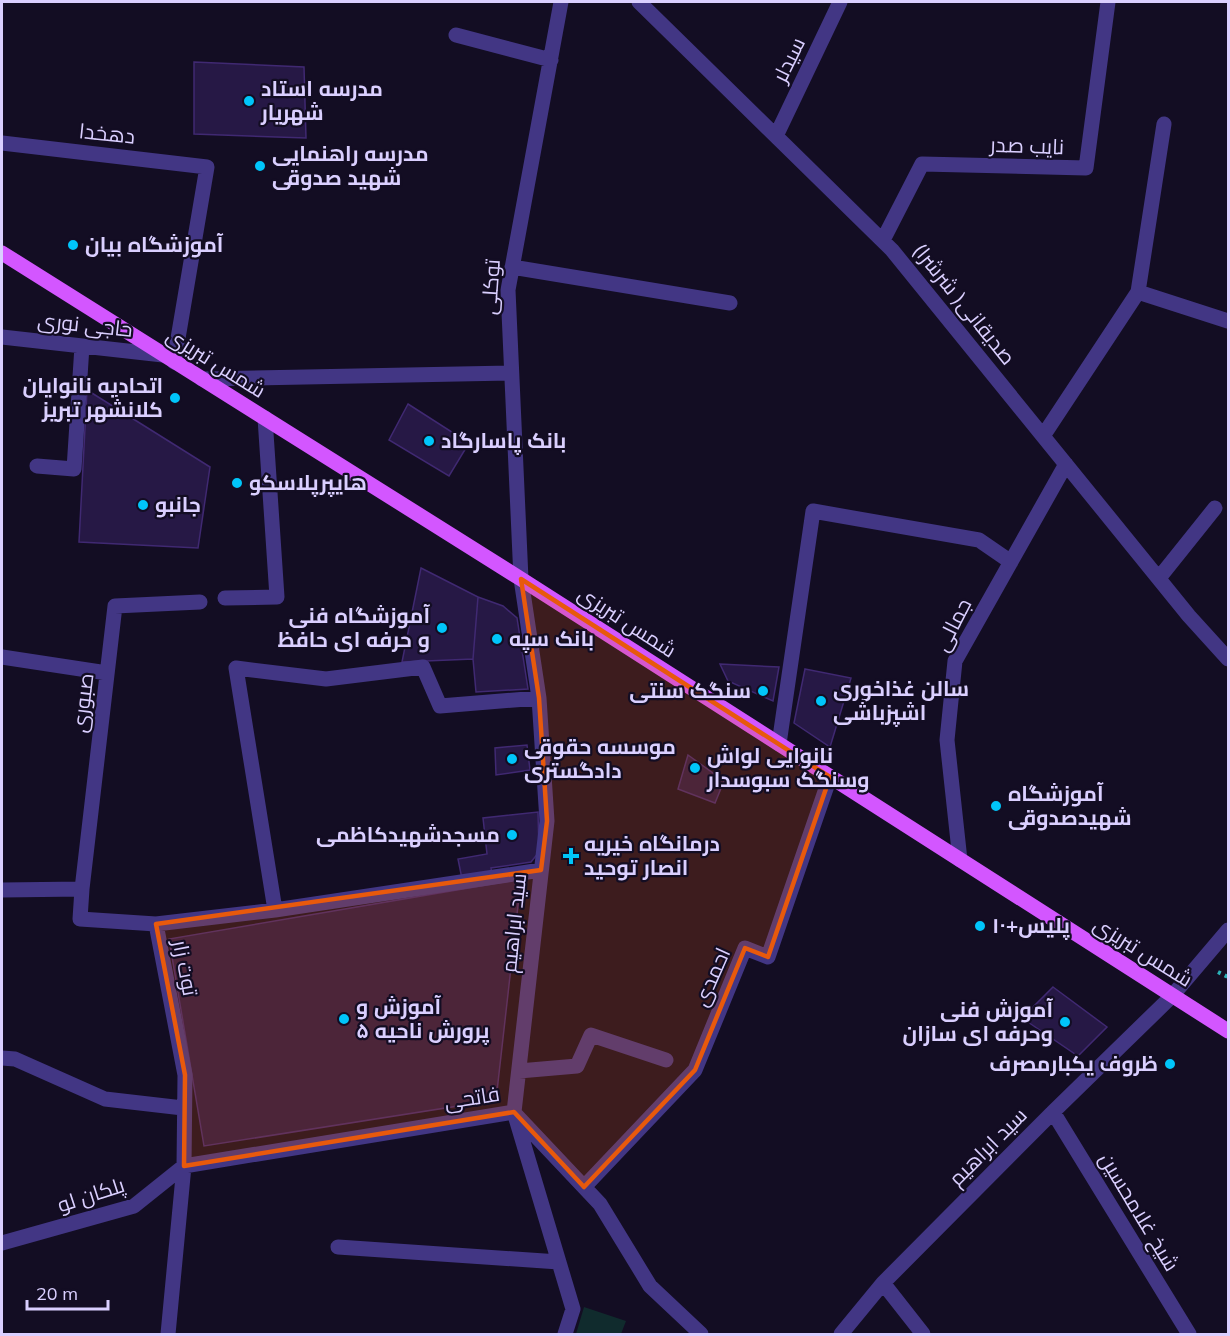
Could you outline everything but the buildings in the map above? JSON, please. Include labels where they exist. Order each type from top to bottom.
[{"type":"main road","name":"شمس تبریزی","points":[[2,253],[521,579],[1228,1030]]},
{"type":"street","name":"توکلی","points":[[521,579],[508,290],[561,2]]},
{"type":"street","name":"(شرشرا )صدیقانی","points":[[639,2],[883,240],[1189,616],[1228,659]]},
{"type":"street","name":"سیدلر","points":[[776,136],[840,2]]},
{"type":"street","name":"نایب صدر","points":[[883,240],[922,164],[1086,168],[1108,2]]},
{"type":"street","points":[[456,35],[550,60]]},
{"type":"street","points":[[1043,435],[1138,292],[1164,124]]},
{"type":"street","name":"دهخدا","points":[[2,143],[207,167],[169,358]]},
{"type":"street","points":[[512,267],[730,303]]},
{"type":"street","points":[[1138,292],[1228,321]]},
{"type":"street","name":"حاجی نوری","points":[[2,337],[169,358]]},
{"type":"street","points":[[37,466],[74,469],[82,346]]},
{"type":"street","points":[[202,379],[511,373]]},
{"type":"street","points":[[225,598],[277,597],[265,418]]},
{"type":"street","name":"جمالی","points":[[960,860],[947,740],[955,661],[1066,464]]},
{"type":"street","points":[[1159,578],[1215,508]]},
{"type":"street","points":[[779,744],[813,512],[980,540],[1011,562]]},
{"type":"street","name":"سید ابراهیم","points":[[521,579],[538,698],[547,822],[514,1112],[573,1309],[565,1335]]},
{"type":"street","name":"صبوری","points":[[156,924],[80,919],[116,606],[200,602]]},
{"type":"street","points":[[2,657],[107,673]]},
{"type":"street","points":[[275,910],[236,668],[326,679],[423,668],[440,706],[538,698]]},
{"type":"street","name":"احمدی","points":[[584,1187],[695,1070],[745,948],[768,957],[830,777]]},
{"type":"street","name":"توت زار","points":[[168,1335],[184,1166],[185,1075],[156,924],[275,910],[540,870]]},
{"type":"street","points":[[2,890],[82,889]]},
{"type":"street","name":"سید ابراهیم","points":[[841,1335],[883,1283],[1172,996],[1228,930]]},
{"type":"street","points":[[519,1071],[577,1066],[591,1035],[666,1060]]},
{"type":"street","points":[[2,1058],[15,1059],[105,1099],[183,1108]]},
{"type":"street","name":"فاتحی","points":[[184,1166],[514,1112],[600,1204],[650,1286],[701,1335]]},
{"type":"street","name":"شیخ غلامحسین","points":[[1053,1112],[1189,1335]]},
{"type":"street","name":"پلکان لو","points":[[2,1243],[134,1206],[184,1166]]},
{"type":"street","points":[[338,1247],[559,1262]]},
{"type":"street","points":[[883,1283],[923,1335]]},
{"type":"highlighted area","points":[[521,579],[830,777],[768,957],[745,948],[695,1070],[584,1187],[514,1112],[184,1166],[185,1075],[156,924],[541,870],[547,821],[539,698]]},
{"type":"green space","points":[[584,1307],[626,1321],[621,1334],[576,1334]]},
{"type":"place","name":"مدرسه استاد شهریار","points":[[249,101]]},
{"type":"place","name":"مدرسه راهنمایی شهید صدوقی","points":[[260,166]]},
{"type":"place","name":"آموزشگاه بیان","points":[[73,245]]},
{"type":"place","name":"اتحادیه نانوایان کلانشهر تبریز","points":[[175,398]]},
{"type":"place","name":"بانک پاسارگاد","points":[[429,441]]},
{"type":"place","name":"هایپرپلاسکو","points":[[237,483]]},
{"type":"place","name":"جانبو","points":[[143,505]]},
{"type":"place","name":"آموزشگاه فنی و حرفه ای حافظ","points":[[442,628]]},
{"type":"place","name":"بانک سپه","points":[[497,639]]},
{"type":"place","name":"سنگک سنتی","points":[[763,691]]},
{"type":"place","name":"سالن غذاخوری اشپزباشی","points":[[821,701]]},
{"type":"place","name":"موسسه حقوقی دادگستری","points":[[512,759]]},
{"type":"place","name":"نانوایی لواش وسنگک سبوسدار","points":[[695,768]]},
{"type":"place","name":"آموزشگاه شهیدصدوقی","points":[[996,806]]},
{"type":"place","name":"مسجدشهیدکاظمی","points":[[512,835]]},
{"type":"place","name":"درمانگاه خیریه انصار توحید","points":[[571,856]]},
{"type":"place","name":"پلیس+۱۰","points":[[980,926]]},
{"type":"place","name":"آموزش و پرورش ناحیه ۵","points":[[344,1019]]},
{"type":"place","name":"آموزش فنی وحرفه ای سازان","points":[[1065,1022]]},
{"type":"place","name":"ظروف یکبارمصرف","points":[[1170,1064]]}]
